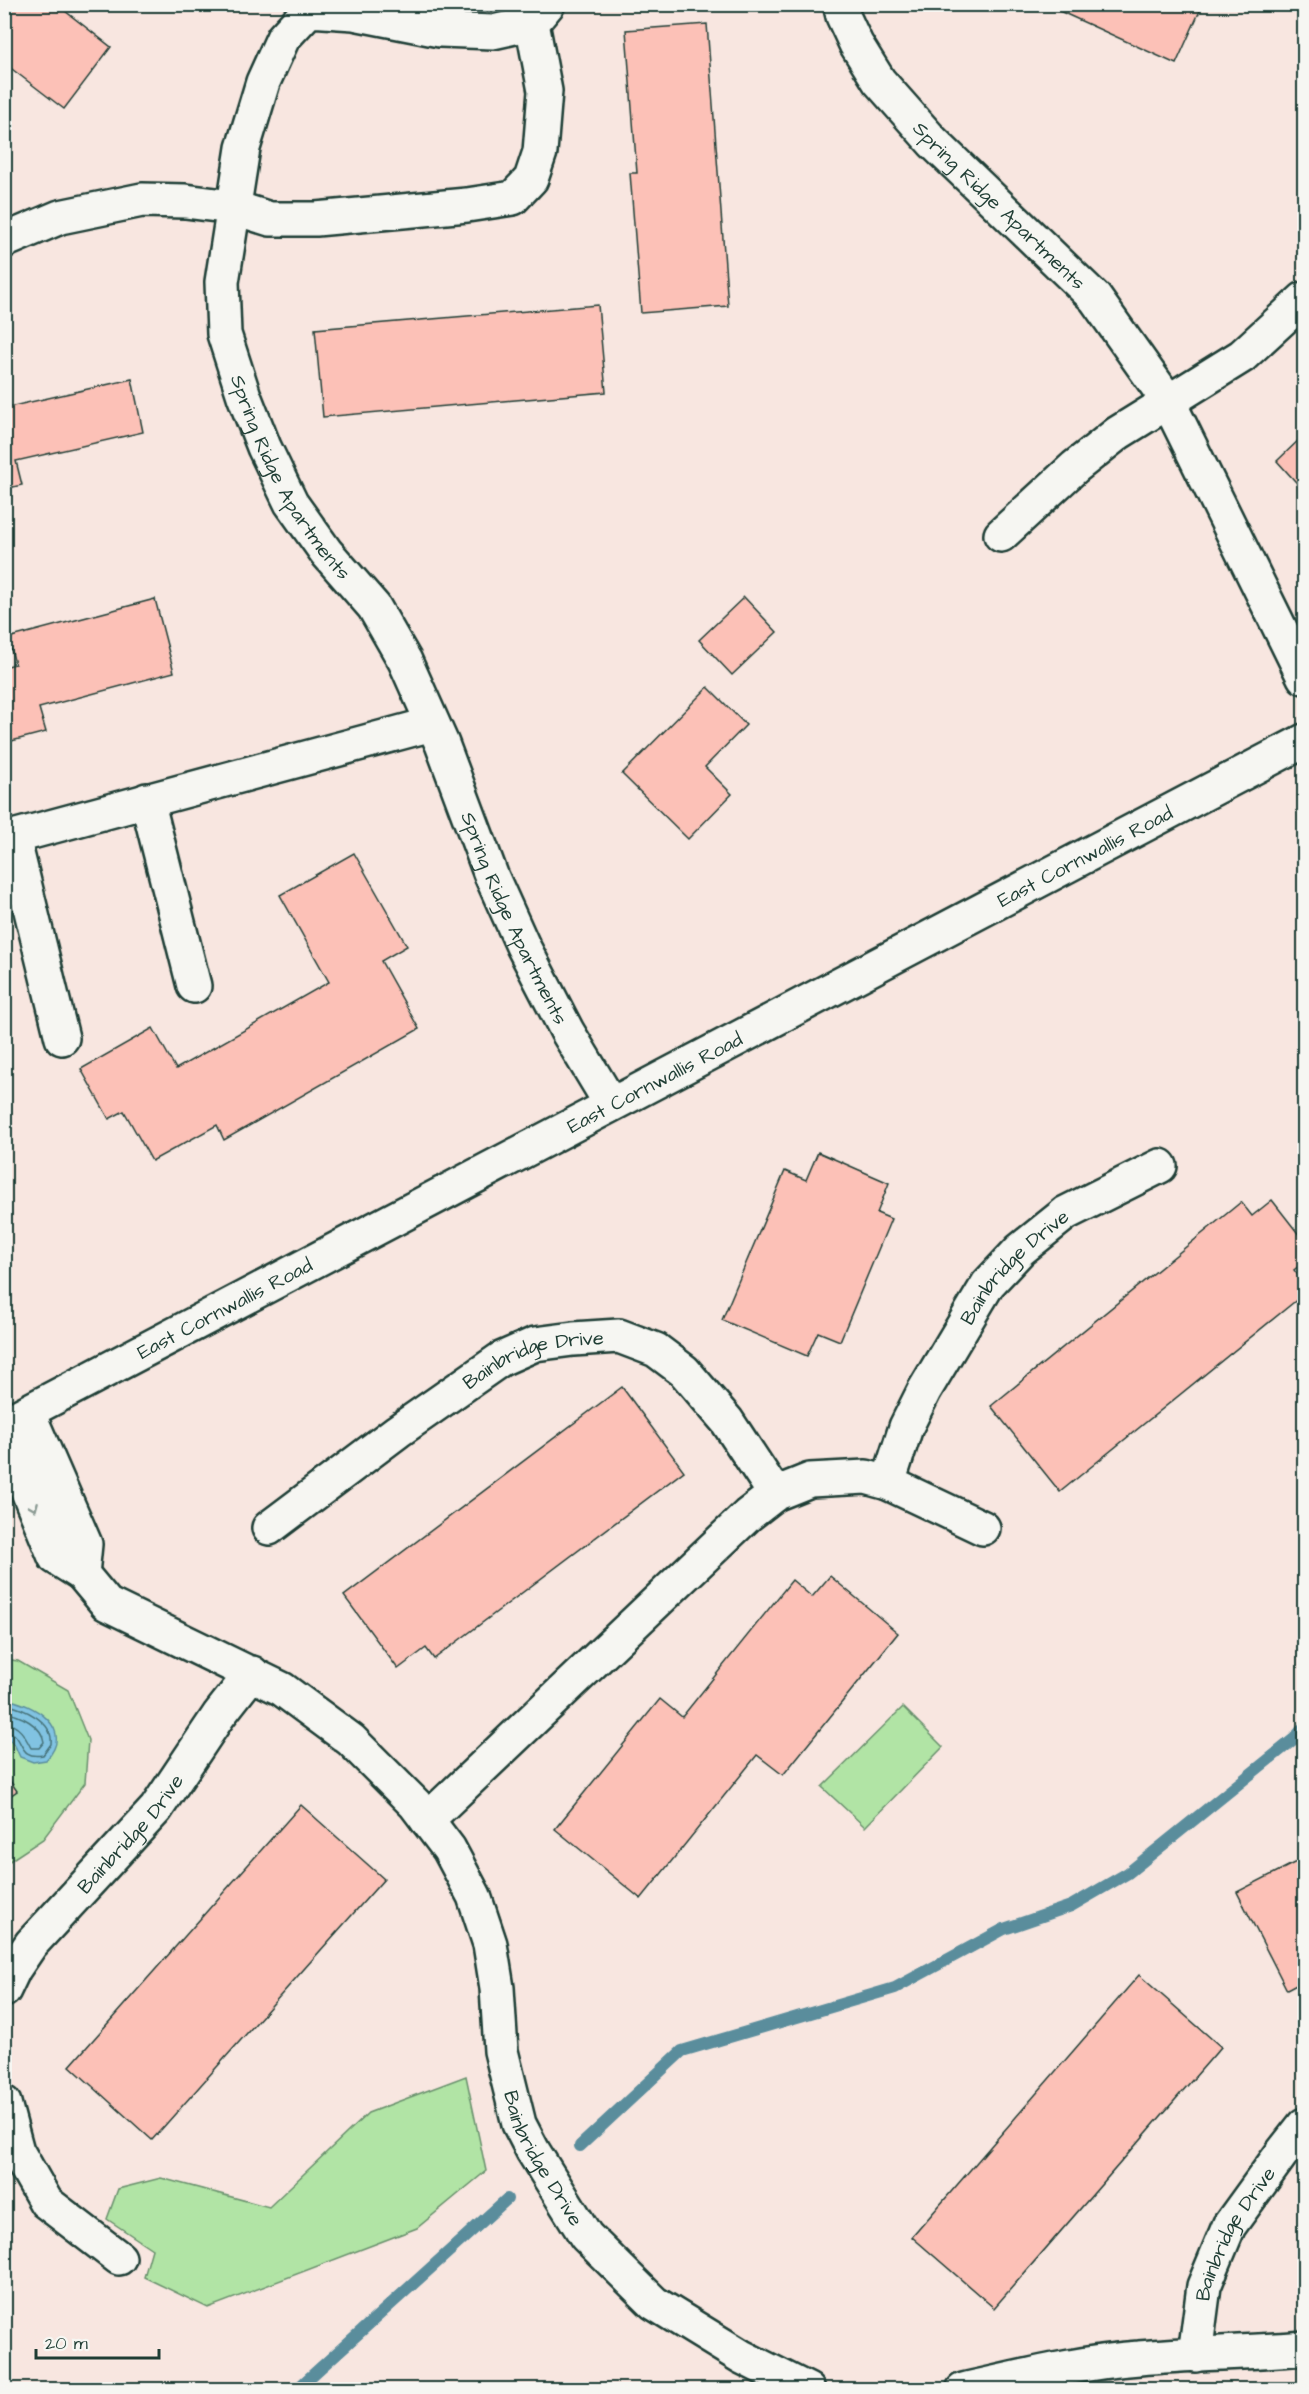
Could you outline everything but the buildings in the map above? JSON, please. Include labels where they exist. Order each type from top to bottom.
[{"type":"street","name":"Spring Ridge Apartments","points":[[840,4],[856,44],[879,81],[933,142],[1095,298],[1168,401],[1305,677]]},
{"type":"street","name":"Spring Ridge Apartments","points":[[5,239],[60,217],[142,200],[185,201],[232,207],[270,219],[316,219],[468,205],[513,198],[531,179],[540,152],[545,91],[540,14],[493,32],[440,30],[354,13],[309,10],[283,38],[263,82],[243,148],[232,207],[222,282],[224,334],[243,396],[291,503],[326,552],[374,607],[405,661],[442,744],[491,875],[523,946],[567,1031],[610,1104]]},
{"type":"street","points":[[1001,535],[1076,467],[1118,433],[1242,356],[1305,299]]},
{"type":"street","points":[[62,1038],[13,837],[432,724]]},
{"type":"street","name":"East Cornwallis Road","points":[[12,1424],[610,1104],[1305,741]]},
{"type":"street","points":[[147,800],[194,986]]},
{"type":"street","name":"Bainbridge Drive","points":[[888,1483],[906,1427],[924,1390],[988,1284],[1020,1250],[1066,1213],[1160,1166]]},
{"type":"street","name":"Bainbridge Drive","points":[[269,1528],[398,1431],[501,1359],[535,1344],[573,1339],[619,1336],[656,1350],[684,1371],[727,1421],[775,1494]]},
{"type":"street","name":"Bainbridge Drive","points":[[12,1424],[85,1545],[82,1574],[107,1604],[282,1689],[351,1740],[416,1804],[449,1849],[474,1896],[490,1944],[497,1988],[501,2051],[519,2124],[533,2151],[586,2236],[654,2303],[742,2357],[808,2390]]},
{"type":"street","points":[[427,1820],[748,1515],[775,1494],[810,1479],[866,1476],[888,1483],[983,1528]]},
{"type":"street","name":"Bainbridge Drive","points":[[4,1990],[14,1969],[31,1944],[156,1809],[219,1715],[252,1673]]},
{"type":"street","points":[[4,2103],[17,2151],[46,2202],[119,2258]]},
{"type":"street","name":"Bainbridge Drive","points":[[1195,2355],[1204,2286],[1228,2226],[1282,2152],[1305,2125]]},
{"type":"street","points":[[963,2390],[1077,2366],[1139,2358],[1245,2354],[1305,2348]]},
{"type":"green space","points":[[5,1659],[18,1661],[68,1690],[88,1740],[85,1783],[43,1839],[5,1864]]},
{"type":"green space","points":[[903,1707],[943,1747],[865,1827],[822,1787]]},
{"type":"green space","points":[[466,2076],[486,2171],[417,2228],[208,2308],[144,2277],[152,2249],[107,2219],[118,2189],[161,2178],[269,2207],[368,2113]]},
{"type":"water","points":[[4,1699],[27,1706],[48,1719],[54,1728],[56,1738],[54,1749],[46,1760],[33,1762],[20,1757],[15,1746],[5,1735]]},
{"type":"waterway","points":[[580,2146],[682,2051],[895,1988],[1004,1929],[1071,1906],[1128,1873],[1294,1739],[1304,1727]]},
{"type":"waterway","points":[[296,2390],[507,2199]]}]
